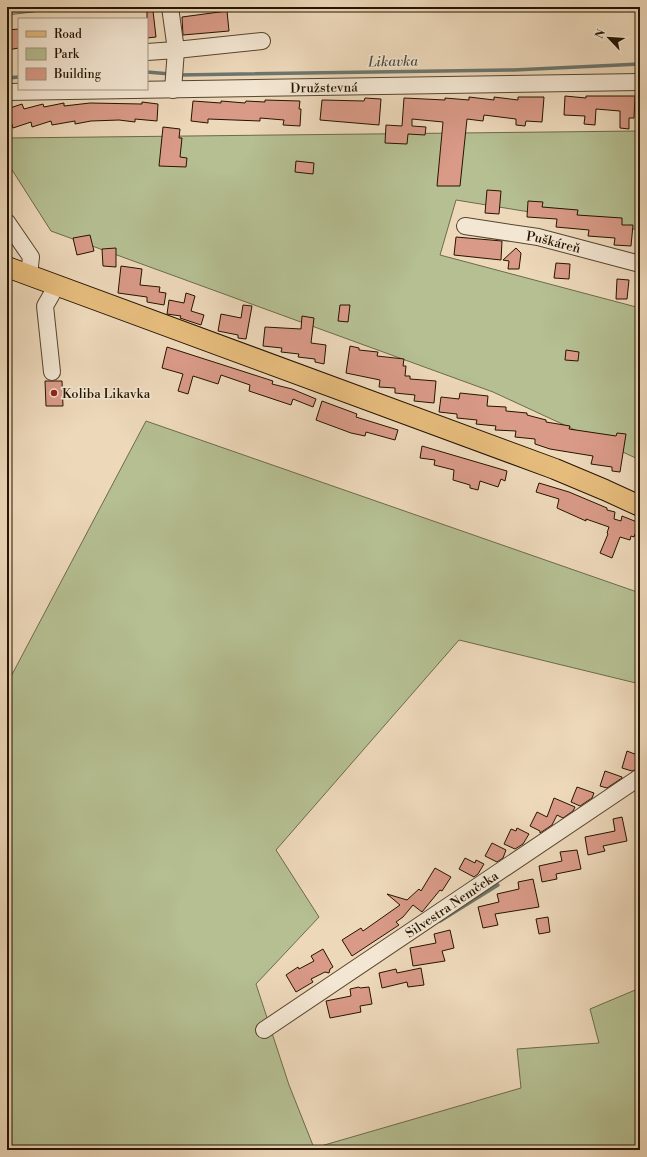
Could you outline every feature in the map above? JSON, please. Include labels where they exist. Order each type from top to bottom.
[{"type":"main road","points":[[7,267],[547,466],[640,506]]},
{"type":"street","points":[[170,7],[176,50],[173,90]]},
{"type":"street","points":[[148,52],[262,41]]},
{"type":"street","name":"Družstevná","points":[[7,92],[640,82]]},
{"type":"street","points":[[7,222],[31,257],[29,275]]},
{"type":"street","name":"Puškáreň","points":[[465,226],[538,237],[640,264]]},
{"type":"street","points":[[52,372],[45,306],[57,285]]},
{"type":"street","name":"Silvestra Nemčeka","points":[[264,1030],[640,777]]},
{"type":"green space","points":[[7,7],[74,7],[7,15]]},
{"type":"green space","points":[[640,131],[640,230],[456,200],[440,255],[640,308],[640,460],[493,392],[51,231],[7,162],[7,138]]},
{"type":"green space","points":[[146,421],[640,593],[640,684],[459,640],[276,850],[319,917],[256,984],[289,1085],[314,1148],[521,1088],[517,1049],[599,1043],[590,1009],[640,988],[640,1150],[7,1150],[7,684]]},
{"type":"building","points":[[147,11],[153,11],[156,37],[148,38]]},
{"type":"building","points":[[227,11],[229,31],[183,35],[182,17]]},
{"type":"building","points":[[18,29],[18,48],[7,50],[7,30]]},
{"type":"building","points":[[565,96],[586,98],[586,96],[635,96],[634,118],[629,118],[629,129],[620,128],[620,111],[596,109],[595,125],[584,124],[585,116],[564,115]]},
{"type":"building","points":[[469,97],[494,100],[494,97],[518,100],[518,97],[544,97],[542,122],[526,121],[525,126],[516,125],[516,119],[484,115],[483,121],[467,119],[460,186],[437,186],[443,122],[412,119],[412,126],[426,127],[425,135],[408,134],[407,144],[385,143],[386,125],[402,126],[404,98],[445,100],[445,98],[469,100]]},
{"type":"building","points":[[365,98],[381,99],[379,125],[320,120],[322,100],[364,101]]},
{"type":"building","points":[[265,100],[300,101],[300,126],[283,125],[284,120],[260,118],[260,121],[208,119],[208,123],[191,121],[193,101],[245,103],[246,101],[265,102]]},
{"type":"building","points":[[142,102],[158,104],[157,121],[135,119],[135,122],[119,120],[91,121],[75,124],[75,121],[52,125],[51,121],[32,127],[31,122],[13,128],[7,109],[22,104],[24,109],[43,104],[44,107],[64,103],[64,106],[90,103],[142,104]]},
{"type":"building","points":[[163,127],[180,129],[179,138],[182,138],[180,157],[187,158],[186,167],[159,166]]},
{"type":"building","points":[[296,161],[314,163],[313,174],[295,172]]},
{"type":"building","points":[[487,190],[501,191],[499,214],[485,213]]},
{"type":"building","points":[[528,201],[543,202],[542,207],[578,210],[577,215],[622,218],[622,225],[633,225],[631,246],[614,245],[615,238],[588,236],[589,230],[556,227],[557,219],[527,217]]},
{"type":"building","points":[[90,235],[94,251],[77,255],[73,238]]},
{"type":"building","points":[[456,237],[502,241],[501,260],[454,255]]},
{"type":"building","points":[[116,248],[116,267],[103,266],[102,249]]},
{"type":"building","points":[[516,248],[521,253],[519,269],[508,269],[509,261],[503,260]]},
{"type":"building","points":[[556,263],[570,264],[569,279],[554,278]]},
{"type":"building","points":[[121,266],[142,269],[140,285],[160,287],[159,292],[166,293],[164,305],[147,302],[147,297],[118,293]]},
{"type":"building","points":[[617,279],[629,280],[627,299],[616,299]]},
{"type":"building","points":[[186,293],[195,296],[191,311],[204,315],[201,325],[180,318],[181,316],[167,314],[169,300],[184,303]]},
{"type":"building","points":[[243,305],[252,306],[246,339],[238,338],[238,335],[218,331],[221,314],[241,318]]},
{"type":"building","points":[[340,305],[350,305],[348,322],[338,321]]},
{"type":"building","points":[[302,316],[314,318],[311,343],[326,345],[324,364],[315,362],[315,359],[298,357],[299,354],[281,352],[282,348],[263,346],[265,327],[301,329]]},
{"type":"building","points":[[350,346],[359,348],[359,350],[378,352],[377,356],[404,359],[403,366],[406,366],[405,376],[410,376],[410,379],[436,381],[434,403],[414,401],[415,395],[395,393],[395,388],[379,387],[380,380],[346,373]]},
{"type":"building","points":[[167,347],[273,381],[272,384],[292,389],[316,399],[313,407],[293,399],[291,405],[249,391],[250,385],[221,375],[218,384],[193,376],[188,394],[178,391],[183,374],[162,368]]},
{"type":"building","points":[[566,350],[579,352],[578,361],[565,360]]},
{"type":"building","name":"Koliba Likavka","points":[[45,381],[62,381],[63,406],[46,406]]},
{"type":"building","points":[[460,393],[488,396],[487,406],[506,407],[506,411],[527,413],[527,415],[546,420],[546,422],[570,426],[569,429],[616,436],[617,433],[626,434],[620,472],[612,471],[612,467],[591,464],[593,456],[550,449],[535,444],[535,439],[515,437],[516,431],[495,430],[496,426],[476,424],[477,420],[457,418],[457,414],[439,412],[441,397],[459,399]]},
{"type":"building","points":[[322,401],[357,414],[356,417],[398,430],[395,440],[366,432],[365,436],[351,433],[316,420]]},
{"type":"building","points":[[422,446],[507,471],[505,481],[501,479],[498,487],[480,481],[478,490],[470,488],[470,485],[453,480],[454,470],[434,465],[435,460],[420,458]]},
{"type":"building","points":[[539,483],[569,492],[607,508],[607,510],[615,512],[614,519],[621,521],[622,516],[637,522],[640,524],[640,536],[635,534],[634,537],[631,536],[630,540],[620,537],[612,558],[600,553],[608,534],[609,527],[586,519],[586,521],[557,508],[559,499],[536,492]]},
{"type":"building","points":[[627,751],[637,755],[636,757],[640,758],[640,768],[632,771],[622,768]]},
{"type":"building","points":[[605,771],[622,778],[607,788],[600,786]]},
{"type":"building","points":[[577,787],[594,793],[592,798],[580,806],[571,802]]},
{"type":"building","points":[[554,798],[575,807],[573,811],[563,818],[557,815],[552,825],[540,833],[540,831],[530,826],[537,812],[547,817]]},
{"type":"building","points":[[622,817],[627,841],[603,846],[605,851],[588,855],[585,837],[615,831],[613,819]]},
{"type":"building","points":[[517,828],[529,834],[523,844],[515,849],[504,844],[511,829],[516,831]]},
{"type":"building","points":[[492,843],[506,850],[503,858],[497,862],[485,856]]},
{"type":"building","points":[[577,850],[581,869],[556,874],[557,879],[542,882],[539,866],[562,861],[560,852]]},
{"type":"building","points":[[465,858],[475,863],[476,860],[484,864],[478,874],[474,877],[459,869]]},
{"type":"building","points":[[435,868],[451,877],[442,891],[440,890],[422,912],[413,905],[403,917],[396,922],[399,925],[352,956],[342,940],[361,928],[363,931],[400,905],[387,894],[407,900],[419,889],[421,891]]},
{"type":"building","points":[[533,879],[539,907],[495,914],[498,925],[483,928],[478,907],[499,902],[497,894],[519,889],[518,882]]},
{"type":"building","points":[[548,917],[550,932],[539,934],[536,919]]},
{"type":"building","points":[[450,930],[454,948],[442,951],[445,961],[413,966],[410,948],[436,943],[434,934]]},
{"type":"building","points":[[323,949],[333,967],[330,969],[329,973],[325,972],[311,979],[313,982],[296,992],[286,975],[298,967],[299,969],[314,961],[311,956]]},
{"type":"building","points":[[421,968],[424,985],[408,987],[407,982],[382,988],[379,973],[396,969],[397,973]]},
{"type":"building","points":[[369,987],[372,1004],[360,1006],[361,1012],[330,1018],[326,1001],[351,996],[350,989]]},
{"type":"waterway","name":"Likavka","points":[[178,75],[514,70],[640,64]]},
{"type":"waterway","name":"Likavka","points":[[148,72],[170,74]]},
{"type":"waterway","name":"Likavka","points":[[7,78],[18,77]]},
{"type":"waterway","points":[[440,921],[498,885]]},
{"type":"place","name":"Koliba Likavka","points":[[54,393]]}]
